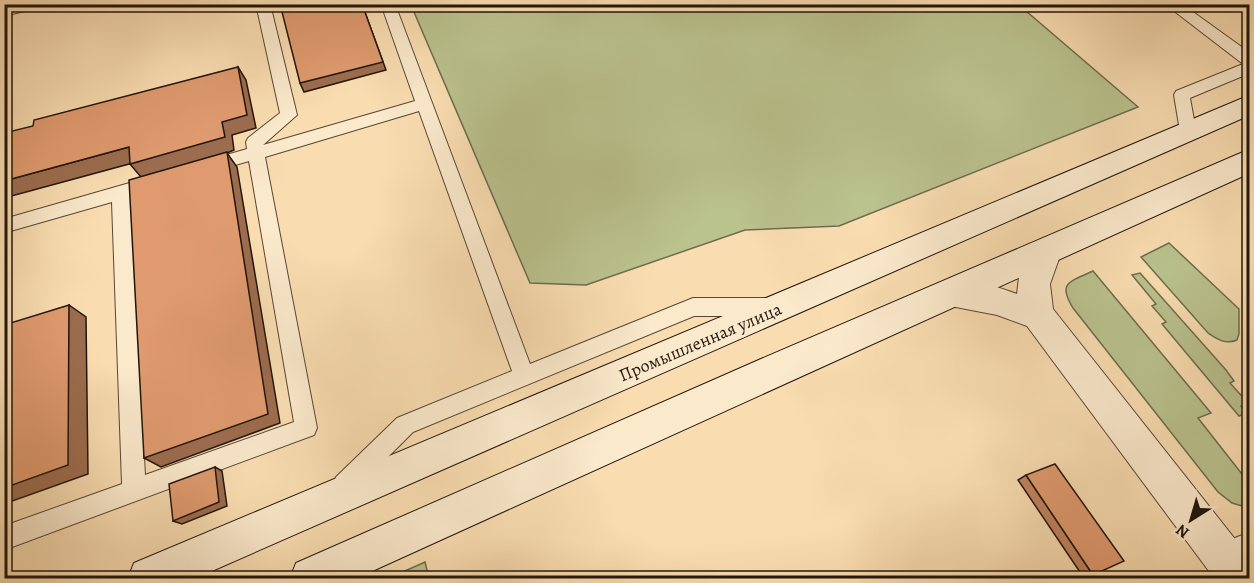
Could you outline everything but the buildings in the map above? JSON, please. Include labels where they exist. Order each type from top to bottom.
[{"type":"street","name":"Промышленная улица","points":[[149,579],[1250,104]]},
{"type":"street","points":[[311,579],[774,370],[1045,254],[1250,160]]},
{"type":"street","points":[[1045,254],[1032,286],[1033,300],[1039,316],[1236,559]]},
{"type":"street","points":[[952,294],[998,301],[1039,316]]},
{"type":"lane","points":[[4,12],[36,4]]},
{"type":"lane","points":[[4,538],[306,428],[254,142],[289,115],[263,4]]},
{"type":"lane","points":[[388,4],[524,376]]},
{"type":"lane","points":[[1172,4],[1250,61]]},
{"type":"lane","points":[[1188,130],[1182,95],[1250,67]]},
{"type":"lane","points":[[189,173],[424,104]]},
{"type":"lane","points":[[7,225],[166,179]]},
{"type":"lane","points":[[121,192],[134,491]]},
{"type":"lane","points":[[328,501],[405,425],[693,307],[783,307]]},
{"type":"green space","points":[[411,5],[1019,5],[1138,107],[839,226],[745,230],[586,285],[530,283]]},
{"type":"green space","points":[[1169,243],[1239,309],[1237,340],[1225,342],[1208,333],[1141,257]]},
{"type":"green space","points":[[1093,271],[1211,413],[1198,418],[1249,483],[1249,508],[1232,503],[1218,492],[1073,308],[1066,293],[1068,284]]},
{"type":"green space","points":[[1140,273],[1226,370],[1234,381],[1230,383],[1248,403],[1241,406],[1246,413],[1239,416],[1162,324],[1166,322],[1152,306],[1156,304],[1132,275]]},
{"type":"green space","points":[[425,562],[429,578],[389,578]]}]
